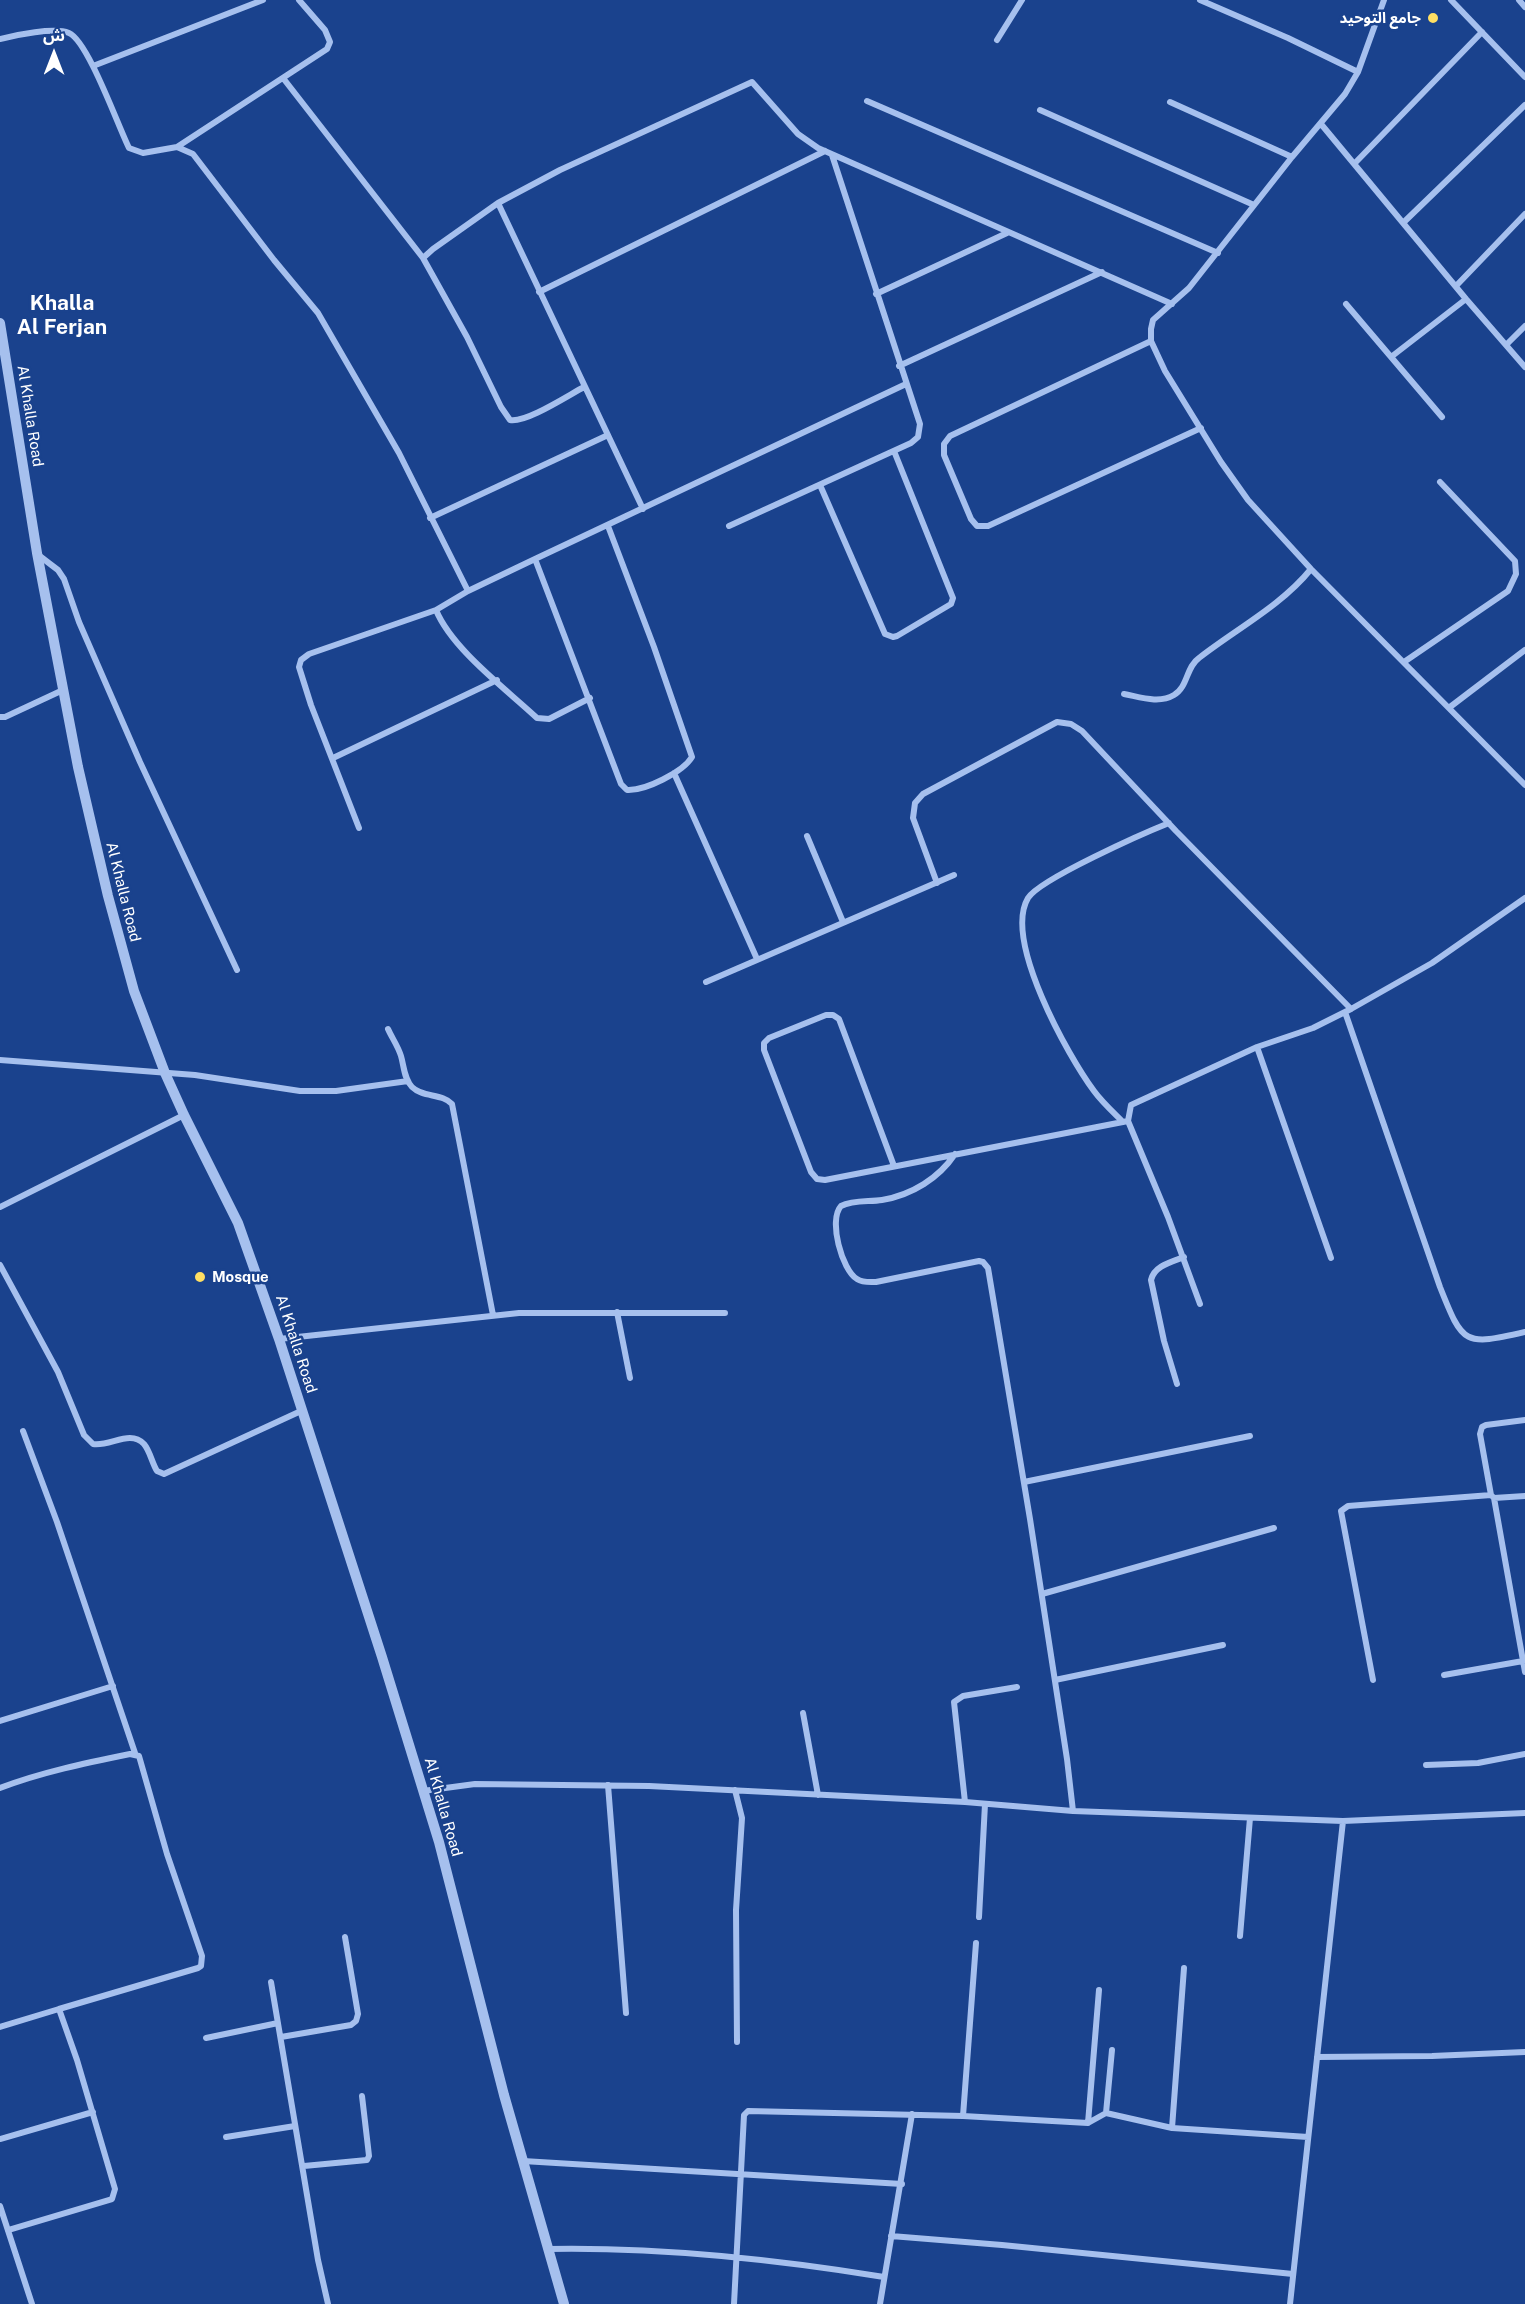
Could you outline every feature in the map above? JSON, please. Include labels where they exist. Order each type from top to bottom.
[{"type":"street","points":[[93,66],[263,0]]},
{"type":"street","points":[[0,39],[43,32],[69,33],[78,40],[93,66],[129,148],[143,153],[177,147],[327,49],[330,42],[325,30],[299,0]]},
{"type":"street","points":[[997,40],[1022,0]]},
{"type":"street","points":[[1200,0],[1288,38],[1358,72]]},
{"type":"street","points":[[1384,0],[1358,72],[1346,94],[1292,157],[1189,288],[1153,320],[1150,328],[1151,341],[1165,371],[1221,462],[1248,500],[1311,569],[1525,784]]},
{"type":"street","points":[[1451,0],[1525,77]]},
{"type":"street","points":[[1519,0],[1525,7]]},
{"type":"street","points":[[1355,163],[1482,32]]},
{"type":"street","points":[[283,78],[423,258],[510,420],[516,421],[527,417],[584,387]]},
{"type":"street","points":[[423,258],[498,203],[560,170],[752,82],[798,134],[825,152],[882,175],[1007,233],[1172,304]]},
{"type":"street","points":[[867,101],[1218,253]]},
{"type":"street","points":[[1170,102],[1292,157]]},
{"type":"street","points":[[1404,222],[1525,105]]},
{"type":"street","points":[[1040,110],[1254,205]]},
{"type":"street","points":[[1321,124],[1466,300],[1525,367]]},
{"type":"street","points":[[177,147],[193,154],[274,260],[318,313],[399,453],[468,591]]},
{"type":"street","points":[[539,292],[825,152]]},
{"type":"street","points":[[729,526],[894,450],[916,439],[920,431],[920,424],[899,366],[832,155]]},
{"type":"street","points":[[498,203],[643,509]]},
{"type":"street","points":[[1456,286],[1525,214]]},
{"type":"street","points":[[876,294],[1007,233]]},
{"type":"street","points":[[899,366],[1102,272]]},
{"type":"street","points":[[1391,357],[1466,300]]},
{"type":"street","points":[[1346,304],[1442,417]]},
{"type":"street","name":"Al Khalla Road","points":[[0,323],[37,553],[78,767],[108,896],[134,991],[165,1073],[238,1224],[279,1339],[423,1791],[564,2304]]},
{"type":"street","points":[[1506,345],[1525,326]]},
{"type":"street","points":[[1151,341],[946,440],[944,455],[971,519],[977,526],[988,526],[1201,428]]},
{"type":"street","points":[[359,828],[311,705],[300,667],[301,660],[309,654],[436,610],[468,591],[906,384]]},
{"type":"street","points":[[430,518],[608,435]]},
{"type":"street","points":[[820,484],[885,634],[897,636],[951,604],[953,598],[894,450]]},
{"type":"street","points":[[1404,662],[1508,591],[1516,574],[1515,561],[1440,482]]},
{"type":"street","points":[[535,559],[624,788],[640,789],[674,773],[690,760],[692,755],[608,526]]},
{"type":"street","points":[[37,553],[58,570],[64,579],[79,622],[140,762],[237,970]]},
{"type":"street","points":[[1124,694],[1159,700],[1175,695],[1185,682],[1196,660],[1285,595],[1311,569]]},
{"type":"street","points":[[436,610],[446,629],[463,649],[537,718],[549,719],[590,698]]},
{"type":"street","points":[[1450,707],[1525,651]]},
{"type":"street","points":[[333,758],[496,680]]},
{"type":"street","points":[[0,717],[63,690]]},
{"type":"street","points":[[937,883],[913,818],[915,803],[923,794],[1057,722],[1071,724],[1082,731],[1348,1010],[1440,1287],[1455,1325],[1465,1336],[1477,1340],[1491,1340],[1525,1332]]},
{"type":"street","points":[[674,773],[757,959]]},
{"type":"street","points":[[1169,823],[1128,840],[1034,892],[1028,898],[1024,910],[1024,945],[1029,965],[1057,1028],[1095,1092],[1125,1121],[1184,1257],[1200,1304]]},
{"type":"street","points":[[807,836],[843,922]]},
{"type":"street","points":[[706,982],[954,875]]},
{"type":"street","points":[[1125,1121],[1129,1110],[1136,1102],[1257,1047],[1313,1028],[1348,1010],[1432,963],[1525,898]]},
{"type":"street","points":[[894,1166],[839,1019],[833,1015],[826,1015],[769,1038],[764,1043],[764,1050],[811,1172],[817,1179],[825,1180],[1125,1121]]},
{"type":"street","points":[[388,1029],[401,1055],[408,1081],[416,1090],[448,1099],[452,1104],[493,1315]]},
{"type":"street","points":[[1257,1047],[1331,1258]]},
{"type":"street","points":[[0,1060],[165,1073],[300,1091],[336,1091],[408,1081]]},
{"type":"street","points":[[0,1207],[184,1115]]},
{"type":"street","points":[[955,1154],[943,1171],[913,1189],[883,1200],[841,1206],[835,1216],[836,1233],[841,1251],[853,1275],[864,1282],[876,1282],[979,1262],[986,1265],[1001,1339],[1042,1594],[1072,1811]]},
{"type":"street","points":[[1177,1384],[1164,1341],[1151,1280],[1155,1270],[1184,1257]]},
{"type":"street","points":[[0,1265],[58,1372],[84,1435],[93,1443],[106,1443],[128,1438],[139,1440],[145,1445],[157,1471],[164,1474],[301,1410]]},
{"type":"street","points":[[279,1339],[493,1315],[561,1312],[725,1313]]},
{"type":"street","points":[[617,1312],[630,1378]]},
{"type":"street","points":[[1525,1420],[1486,1425],[1480,1430],[1525,1672]]},
{"type":"street","points":[[0,2027],[198,1968],[203,1961],[167,1854],[141,1759],[135,1753],[57,1522],[23,1431]]},
{"type":"street","points":[[1024,1482],[1250,1436]]},
{"type":"street","points":[[1373,1680],[1341,1511],[1348,1506],[1525,1496]]},
{"type":"street","points":[[1042,1594],[1274,1528]]},
{"type":"street","points":[[1055,1680],[1222,1645]]},
{"type":"street","points":[[1444,1675],[1523,1661]]},
{"type":"street","points":[[0,1721],[113,1686]]},
{"type":"street","points":[[965,1802],[954,1701],[963,1696],[1017,1688]]},
{"type":"street","points":[[803,1713],[818,1795]]},
{"type":"street","points":[[0,1788],[24,1779],[135,1753]]},
{"type":"street","points":[[1426,1765],[1478,1763],[1525,1754]]},
{"type":"street","points":[[423,1791],[475,1784],[608,1785],[965,1802],[1072,1811],[1343,1821],[1525,1813]]},
{"type":"street","points":[[608,1785],[626,2013]]},
{"type":"street","points":[[735,1790],[742,1818],[736,1911],[737,2042]]},
{"type":"street","points":[[979,1917],[985,1804]]},
{"type":"street","points":[[1240,1936],[1250,1818]]},
{"type":"street","points":[[1290,2304],[1343,1821]]},
{"type":"street","points":[[280,2037],[351,2025],[356,2020],[358,2014],[345,1937]]},
{"type":"street","points":[[963,2116],[976,1943]]},
{"type":"street","points":[[1172,2128],[1184,1968]]},
{"type":"street","points":[[271,1982],[304,2166],[318,2260],[328,2304]]},
{"type":"street","points":[[1088,2123],[1099,1990]]},
{"type":"street","points":[[8,2230],[105,2202],[114,2197],[114,2184],[93,2112],[59,2009]]},
{"type":"street","points":[[206,2038],[278,2023]]},
{"type":"street","points":[[1106,2113],[1112,2050]]},
{"type":"street","points":[[1317,2057],[1525,2052]]},
{"type":"street","points":[[304,2166],[367,2160],[369,2156],[362,2096]]},
{"type":"street","points":[[734,2304],[744,2115],[748,2111],[963,2116],[1088,2123],[1106,2113],[1172,2128],[1308,2137]]},
{"type":"street","points":[[0,2139],[93,2112]]},
{"type":"street","points":[[880,2304],[912,2115]]},
{"type":"street","points":[[226,2137],[295,2126]]},
{"type":"street","points":[[523,2161],[902,2184]]},
{"type":"street","points":[[0,2206],[32,2304]]},
{"type":"street","points":[[891,2236],[1293,2274]]},
{"type":"street","points":[[548,2248],[644,2250],[736,2257],[884,2277]]},
{"type":"place","name":"جامع التوحيد","points":[[1433,18]]},
{"type":"place","name":"Mosque","points":[[200,1277]]},
{"type":"district","name":"Khalla Al Ferjan","points":[[62,316]]}]
